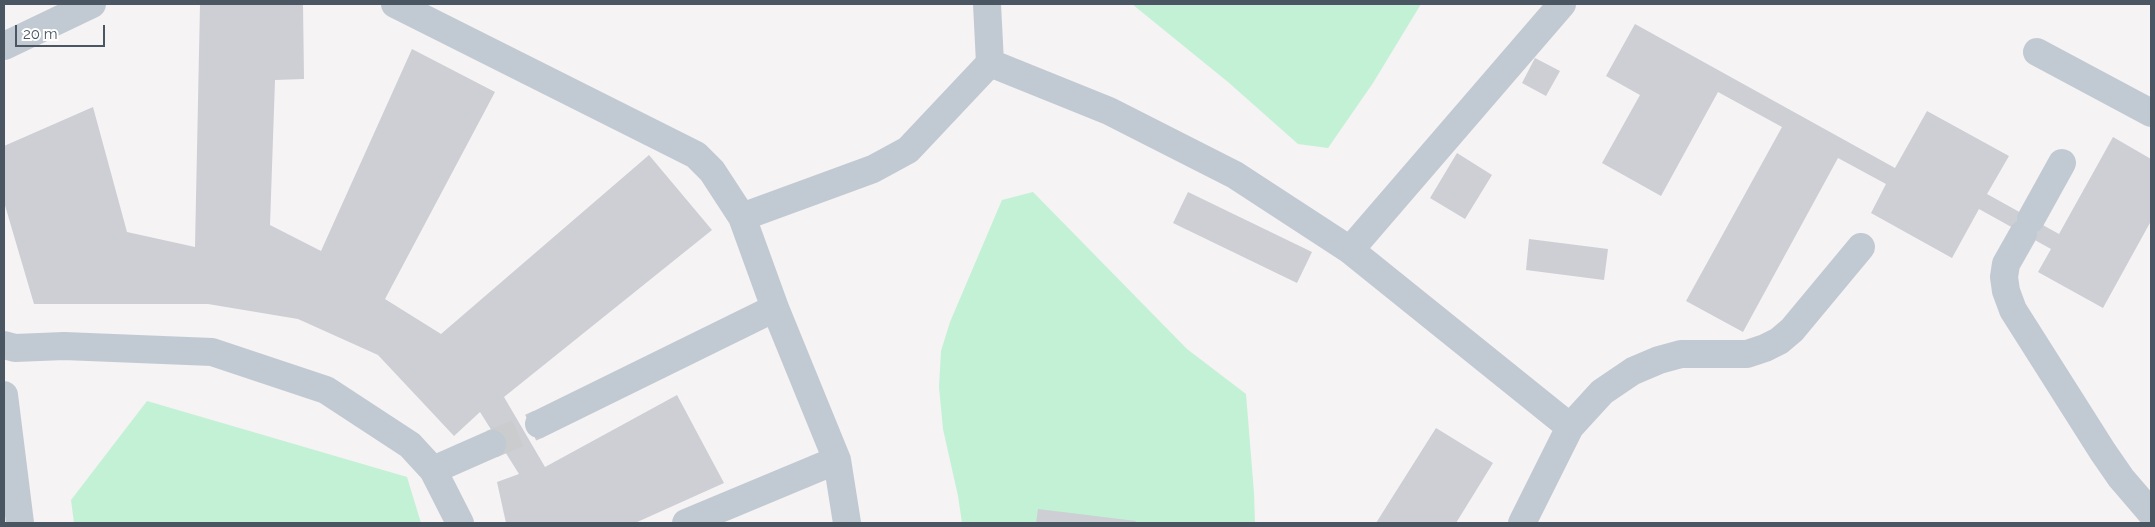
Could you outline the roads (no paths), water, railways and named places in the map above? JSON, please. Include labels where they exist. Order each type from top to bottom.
[{"type":"lane","points":[[4,46],[92,4]]},
{"type":"lane","points":[[395,4],[696,154],[712,171],[742,217],[775,308],[837,460],[847,523]]},
{"type":"lane","points":[[742,217],[873,169],[908,150],[990,63],[987,4]]},
{"type":"lane","points":[[1350,250],[1562,4]]},
{"type":"lane","points":[[2037,52],[2151,113]]},
{"type":"lane","points":[[990,63],[1110,111],[1236,175],[1350,250],[1570,427]]},
{"type":"lane","points":[[2062,163],[2006,264],[2004,277],[2006,291],[2013,310],[2103,452],[2121,478],[2151,514]]},
{"type":"lane","points":[[1522,523],[1570,427],[1602,392],[1633,371],[1658,360],[1681,354],[1747,354],[1779,341],[1792,330],[1861,247]]},
{"type":"lane","points":[[538,424],[775,308]]},
{"type":"lane","points":[[4,345],[15,348],[64,346],[212,352],[326,390],[410,445],[433,470],[460,523]]},
{"type":"lane","points":[[4,395],[20,523]]},
{"type":"lane","points":[[433,470],[492,444]]},
{"type":"lane","points":[[686,523],[837,460]]},
{"type":"tunnel","points":[[492,444],[539,424]]}]
